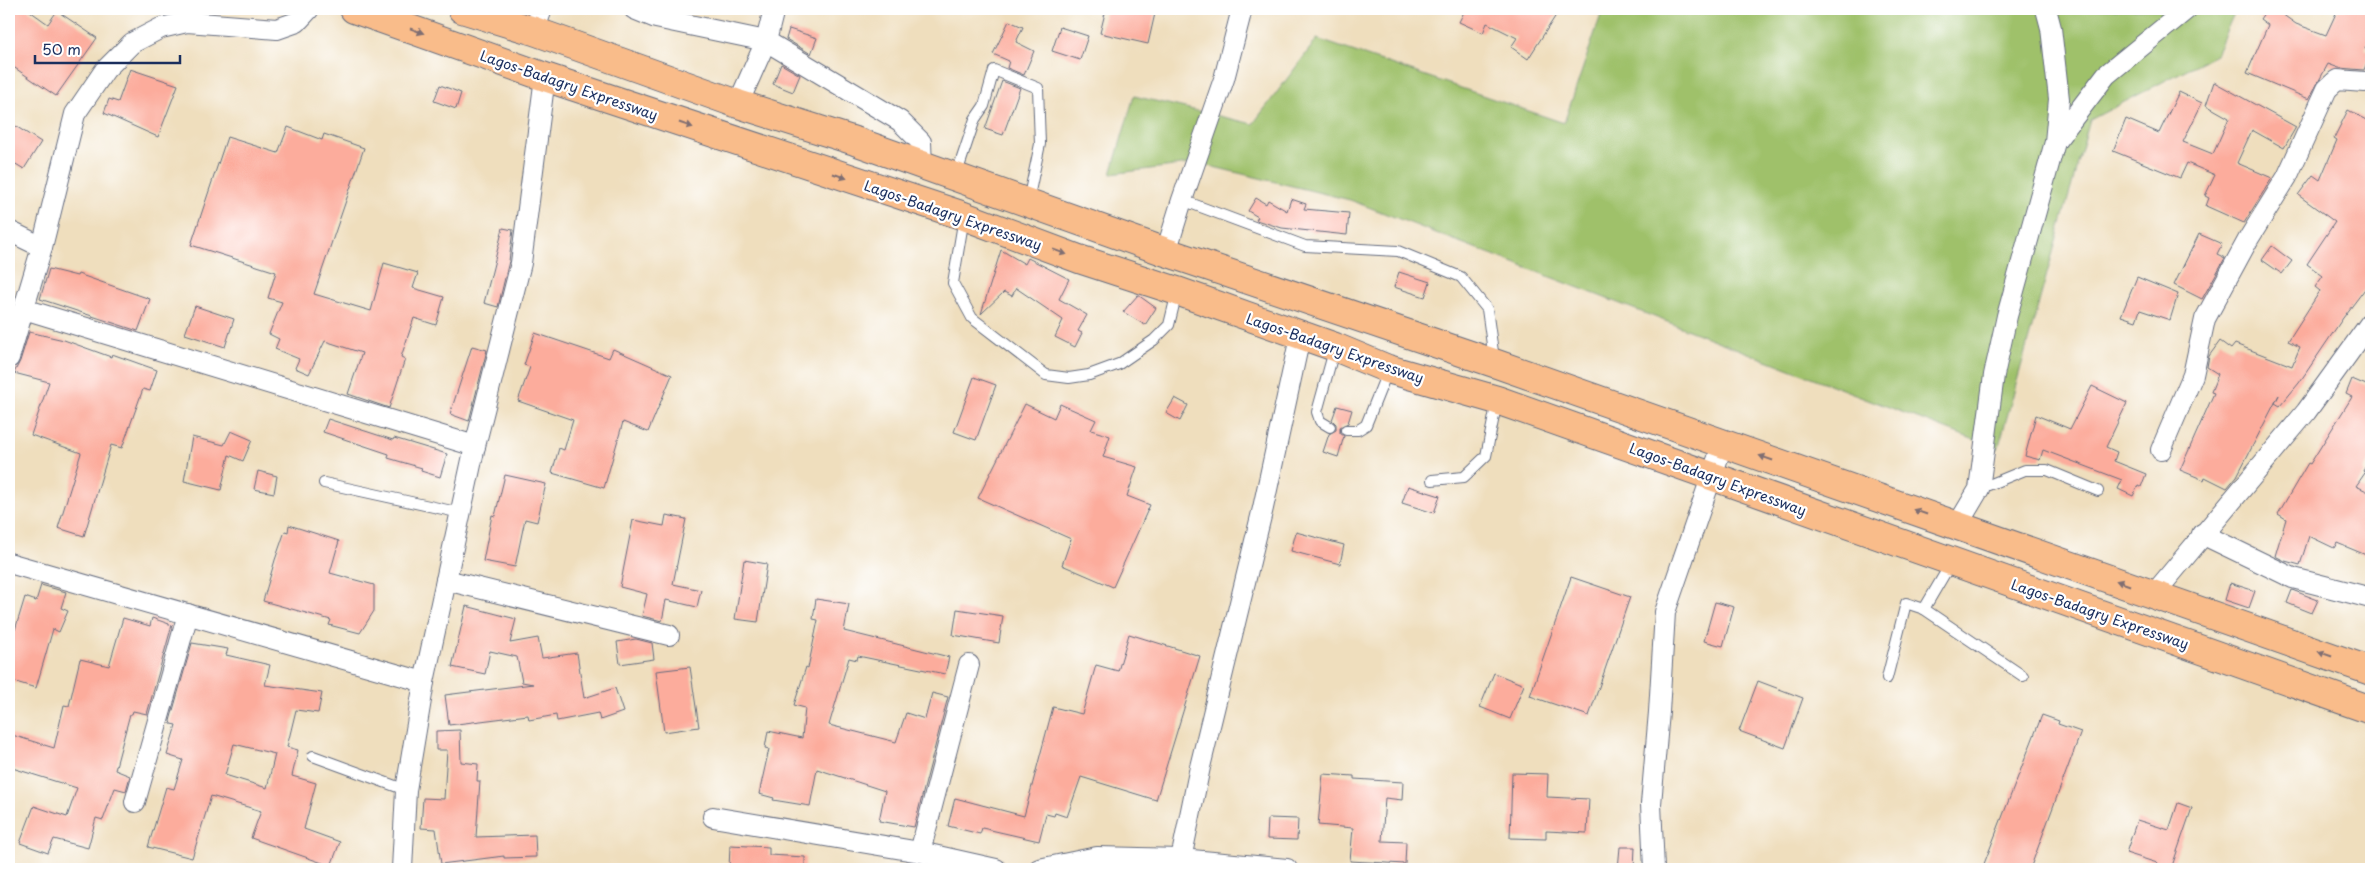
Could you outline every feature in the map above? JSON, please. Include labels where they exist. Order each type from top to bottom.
[{"type":"highway","name":"Lagos-Badagry Expressway","points":[[354,9],[545,77],[964,216],[1079,259],[1177,291],[1300,337],[1335,348],[1388,370],[1497,400],[2371,710]]},
{"type":"highway","points":[[462,9],[538,20],[738,104],[856,142],[922,167],[956,176],[1166,252],[1494,363],[2371,671]]},
{"type":"street","points":[[9,358],[42,247],[75,114],[105,70],[132,43],[161,28],[187,22],[277,29],[297,22],[309,9]]},
{"type":"street","points":[[634,9],[656,18],[766,41],[900,121],[921,142],[922,167]]},
{"type":"street","points":[[738,104],[766,41],[774,9]]},
{"type":"street","points":[[1166,252],[1224,79],[1242,9]]},
{"type":"street","points":[[1958,526],[1979,489],[1994,375],[2007,316],[2054,142],[2059,99],[2051,28],[2046,9]]},
{"type":"street","points":[[2054,142],[2106,75],[2188,9]]},
{"type":"street","points":[[402,869],[406,790],[424,682],[475,446],[521,264],[545,77]]},
{"type":"street","points":[[2161,450],[2193,374],[2205,318],[2249,238],[2287,177],[2327,89],[2337,80],[2365,82],[2371,80]]},
{"type":"street","points":[[9,231],[42,247]]},
{"type":"street","points":[[24,309],[475,446]]},
{"type":"street","points":[[2154,594],[2202,534],[2306,412],[2371,322]]},
{"type":"street","points":[[1181,859],[1200,767],[1263,508],[1300,337]]},
{"type":"street","points":[[1654,869],[1651,804],[1665,612],[1723,443]]},
{"type":"street","points":[[2202,534],[2293,578],[2371,598]]},
{"type":"street","points":[[10,570],[188,614],[424,682]]},
{"type":"street","points":[[446,580],[669,635]]},
{"type":"street","points":[[135,802],[188,614]]},
{"type":"street","points":[[920,852],[969,665]]},
{"type":"street","points":[[714,817],[920,852],[996,869]]},
{"type":"street","points":[[1039,869],[1097,857],[1181,859],[1287,869]]},
{"type":"lane","points":[[956,176],[975,118],[984,106],[994,70],[1038,88],[1040,144],[1028,202]]},
{"type":"lane","points":[[1182,200],[1305,246],[1398,252],[1460,277],[1487,309],[1494,363]]},
{"type":"lane","points":[[964,216],[953,283],[972,318],[1046,375],[1069,378],[1079,377],[1119,364],[1154,340],[1169,325],[1177,291]]},
{"type":"lane","points":[[1330,427],[1320,421],[1317,412],[1335,348]]},
{"type":"lane","points":[[1346,430],[1358,430],[1366,425],[1388,370]]},
{"type":"lane","points":[[1432,480],[1464,477],[1486,456],[1497,400]]},
{"type":"lane","points":[[1979,489],[2025,470],[2047,470],[2098,491]]},
{"type":"lane","points":[[324,483],[461,513]]},
{"type":"lane","points":[[1924,609],[1951,562]]},
{"type":"lane","points":[[1887,678],[1906,603],[1924,609],[2023,676]]},
{"type":"lane","points":[[313,756],[406,790]]},
{"type":"green space","points":[[1603,9],[2236,9],[2216,54],[2090,120],[1998,449],[1350,200],[1197,163],[1111,174],[1134,96],[1253,124],[1317,39],[1564,123]]},
{"type":"building","points":[[9,9],[27,9],[48,24],[57,11],[97,38],[56,96],[9,64]]},
{"type":"building","points":[[1106,9],[1156,9],[1148,44],[1100,33]]},
{"type":"building","points":[[1458,9],[1560,9],[1528,59],[1511,47],[1517,38],[1487,23],[1483,33],[1459,22],[1464,12]]},
{"type":"building","points":[[2267,9],[2275,9],[2296,24],[2326,35],[2338,9],[2371,9],[2371,35],[2365,49],[2371,52],[2364,70],[2339,68],[2328,64],[2309,99],[2247,73],[2268,25],[2260,19]]},
{"type":"building","points":[[1009,21],[1023,27],[1016,42],[1034,51],[1024,75],[1007,68],[1009,61],[993,54]]},
{"type":"building","points":[[1060,27],[1088,36],[1080,60],[1052,51]]},
{"type":"building","points":[[789,29],[817,38],[811,54],[786,39]]},
{"type":"building","points":[[781,64],[800,75],[793,92],[773,84]]},
{"type":"building","points":[[130,69],[178,85],[158,137],[104,113],[109,99],[118,102]]},
{"type":"building","points":[[1002,81],[1020,88],[1003,135],[985,129]]},
{"type":"building","points":[[2214,82],[2296,127],[2284,148],[2252,130],[2237,163],[2272,178],[2244,223],[2206,206],[2209,198],[2205,196],[2215,175],[2187,163],[2180,178],[2113,151],[2126,119],[2159,133],[2179,92],[2202,103],[2183,142],[2213,154],[2229,118],[2206,105]]},
{"type":"building","points":[[440,85],[461,93],[456,109],[434,101]]},
{"type":"building","points":[[2348,110],[2371,122],[2371,281],[2343,318],[2299,383],[2280,406],[2275,403],[2279,395],[2237,476],[2227,488],[2205,477],[2204,480],[2180,470],[2214,393],[2211,392],[2218,374],[2207,367],[2209,356],[2220,341],[2231,349],[2235,344],[2292,366],[2300,347],[2288,341],[2320,291],[2315,287],[2323,276],[2307,264],[2335,222],[2298,195],[2313,175],[2320,180],[2337,140],[2334,138]]},
{"type":"building","points":[[9,122],[41,142],[24,169],[9,160]]},
{"type":"building","points":[[288,127],[322,140],[324,134],[364,148],[314,294],[371,311],[384,263],[418,273],[413,288],[444,297],[436,325],[414,318],[401,357],[405,359],[389,408],[348,394],[362,353],[325,341],[309,374],[295,368],[299,359],[275,349],[279,339],[269,334],[282,302],[268,298],[276,272],[191,245],[227,137],[278,153]]},
{"type":"building","points":[[1256,198],[1266,204],[1268,200],[1287,211],[1291,199],[1306,204],[1304,209],[1349,213],[1347,235],[1282,228],[1256,220],[1258,217],[1248,211]]},
{"type":"building","points":[[503,228],[513,230],[509,261],[498,307],[484,303]]},
{"type":"building","points":[[2199,234],[2222,244],[2217,254],[2225,258],[2202,299],[2174,285]]},
{"type":"building","points":[[2272,246],[2292,261],[2282,274],[2262,260]]},
{"type":"building","points":[[1001,250],[1025,264],[1028,258],[1069,279],[1059,299],[1087,315],[1078,331],[1082,333],[1075,347],[1055,337],[1063,320],[1016,288],[1012,296],[1004,292],[981,314]]},
{"type":"building","points":[[49,269],[77,276],[78,274],[150,299],[138,331],[40,299]]},
{"type":"building","points":[[1399,272],[1430,282],[1425,297],[1394,287]]},
{"type":"building","points":[[2137,277],[2178,294],[2170,320],[2140,310],[2136,321],[2121,316]]},
{"type":"building","points":[[1138,295],[1156,308],[1145,325],[1123,312]]},
{"type":"building","points":[[195,306],[234,319],[225,347],[185,334]]},
{"type":"building","points":[[29,332],[64,340],[111,357],[112,354],[157,370],[150,391],[143,389],[122,448],[111,445],[84,536],[58,528],[81,453],[31,435],[49,382],[14,373],[20,361]]},
{"type":"building","points":[[535,333],[609,358],[613,349],[672,375],[648,432],[623,422],[604,488],[552,473],[559,448],[564,450],[573,420],[518,401],[530,367],[524,365]]},
{"type":"building","points":[[472,346],[487,350],[469,421],[450,414]]},
{"type":"building","points":[[974,377],[996,385],[976,440],[954,432]]},
{"type":"building","points":[[2352,379],[2371,387],[2371,458],[2363,471],[2365,473],[2356,486],[2371,493],[2371,557],[2337,543],[2334,548],[2309,536],[2300,565],[2285,561],[2275,556],[2286,519],[2278,514],[2308,463],[2310,464],[2352,397],[2346,394]]},
{"type":"building","points":[[2092,386],[2127,403],[2106,447],[2117,452],[2114,461],[2146,474],[2141,487],[2138,486],[2133,496],[2118,489],[2122,480],[2043,450],[2040,460],[2025,456],[2036,415],[2070,429]]},
{"type":"building","points":[[1175,398],[1188,405],[1180,421],[1166,413]]},
{"type":"building","points":[[1025,404],[1054,418],[1060,404],[1096,420],[1091,430],[1110,436],[1103,457],[1137,467],[1127,496],[1150,505],[1113,587],[1062,565],[1071,539],[978,498]]},
{"type":"building","points":[[1337,406],[1352,410],[1348,423],[1340,427],[1340,433],[1344,436],[1338,457],[1323,452],[1329,434],[1336,430],[1336,424],[1332,420]]},
{"type":"building","points":[[328,419],[393,440],[394,438],[447,454],[440,477],[421,471],[422,468],[388,458],[389,454],[323,432]]},
{"type":"building","points":[[231,431],[252,440],[243,461],[229,455],[221,490],[184,481],[192,437],[224,445]]},
{"type":"building","points":[[258,471],[277,476],[274,493],[254,489]]},
{"type":"building","points":[[505,475],[546,484],[537,522],[525,519],[515,567],[483,561],[492,515],[495,516]]},
{"type":"building","points":[[1408,486],[1440,496],[1434,513],[1402,503]]},
{"type":"building","points":[[666,515],[686,519],[673,584],[701,590],[697,607],[666,600],[662,621],[642,616],[647,594],[620,587],[633,520],[664,526]]},
{"type":"building","points":[[289,525],[339,541],[330,573],[374,585],[374,611],[360,633],[329,625],[331,620],[263,601],[275,560],[285,531],[288,532]]},
{"type":"building","points":[[1296,532],[1344,545],[1340,564],[1291,551]]},
{"type":"building","points":[[744,560],[767,564],[758,622],[735,619]]},
{"type":"building","points":[[1571,577],[1630,597],[1589,716],[1530,696]]},
{"type":"building","points":[[2230,583],[2255,591],[2249,608],[2225,600]]},
{"type":"building","points":[[41,585],[66,592],[61,608],[68,611],[59,632],[53,629],[36,688],[9,680],[9,629],[15,630],[25,597],[36,601]]},
{"type":"building","points":[[2292,590],[2318,600],[2312,613],[2287,603]]},
{"type":"building","points":[[816,599],[849,604],[844,631],[949,657],[945,674],[858,656],[857,660],[849,658],[829,725],[896,742],[906,713],[925,719],[932,693],[948,697],[914,827],[879,821],[885,791],[817,769],[810,806],[773,800],[774,798],[759,794],[769,749],[765,748],[768,731],[802,738],[805,708],[794,705],[806,667],[808,668],[818,620],[813,619]]},
{"type":"building","points":[[1715,602],[1734,607],[1723,646],[1704,641]]},
{"type":"building","points":[[466,606],[516,619],[510,643],[538,638],[542,658],[577,653],[584,698],[615,688],[623,712],[600,720],[598,713],[557,721],[556,715],[529,720],[528,715],[449,725],[445,695],[533,684],[522,682],[517,657],[490,651],[485,674],[452,667]]},
{"type":"building","points":[[957,609],[1003,616],[999,643],[953,635]]},
{"type":"building","points":[[123,618],[150,626],[152,618],[172,625],[147,714],[133,711],[130,714],[115,770],[130,776],[126,791],[115,788],[103,820],[96,818],[88,848],[54,839],[48,853],[20,843],[34,806],[67,817],[77,788],[9,767],[9,734],[54,748],[64,705],[69,706],[80,659],[109,666]]},
{"type":"building","points":[[1129,634],[1200,656],[1156,800],[1081,777],[1067,817],[1055,813],[1054,816],[1046,814],[1039,841],[982,828],[980,834],[948,826],[955,798],[1024,816],[1053,707],[1082,714],[1096,665],[1118,671]]},
{"type":"building","points":[[636,639],[652,643],[654,659],[620,664],[617,642]]},
{"type":"building","points":[[192,643],[228,649],[226,655],[270,665],[265,685],[322,693],[318,713],[296,710],[287,747],[298,750],[292,776],[316,783],[304,829],[340,842],[331,866],[251,838],[261,811],[211,796],[192,858],[148,847],[166,787],[174,789],[183,760],[167,755],[176,725],[171,724],[170,721]],"holes":[[[234,744],[275,754],[267,788],[225,775]]]},
{"type":"building","points":[[690,667],[699,727],[664,732],[656,671]]},
{"type":"building","points":[[1494,673],[1524,685],[1510,719],[1480,707]]},
{"type":"building","points":[[1758,681],[1803,698],[1785,748],[1739,731]]},
{"type":"building","points":[[2042,715],[2059,721],[2058,724],[2081,732],[2030,869],[1982,869]]},
{"type":"building","points":[[460,730],[461,762],[478,764],[477,781],[480,781],[476,837],[535,835],[536,857],[504,858],[504,856],[441,864],[436,829],[421,828],[423,798],[444,799],[447,750],[436,750],[436,731]]},
{"type":"building","points":[[1512,773],[1548,774],[1547,797],[1589,799],[1587,833],[1546,831],[1546,839],[1510,838]]},
{"type":"building","points":[[1323,774],[1354,776],[1354,779],[1403,782],[1402,800],[1385,798],[1382,841],[1406,842],[1405,864],[1350,861],[1353,828],[1318,825]]},
{"type":"building","points":[[2178,803],[2192,808],[2171,869],[2155,869],[2157,863],[2126,853],[2137,820],[2169,830]]},
{"type":"building","points":[[1268,818],[1298,819],[1297,840],[1267,839]]},
{"type":"building","points":[[730,845],[769,847],[769,855],[805,857],[805,869],[729,869]]},
{"type":"building","points":[[1620,847],[1635,847],[1634,869],[1618,869]]}]
